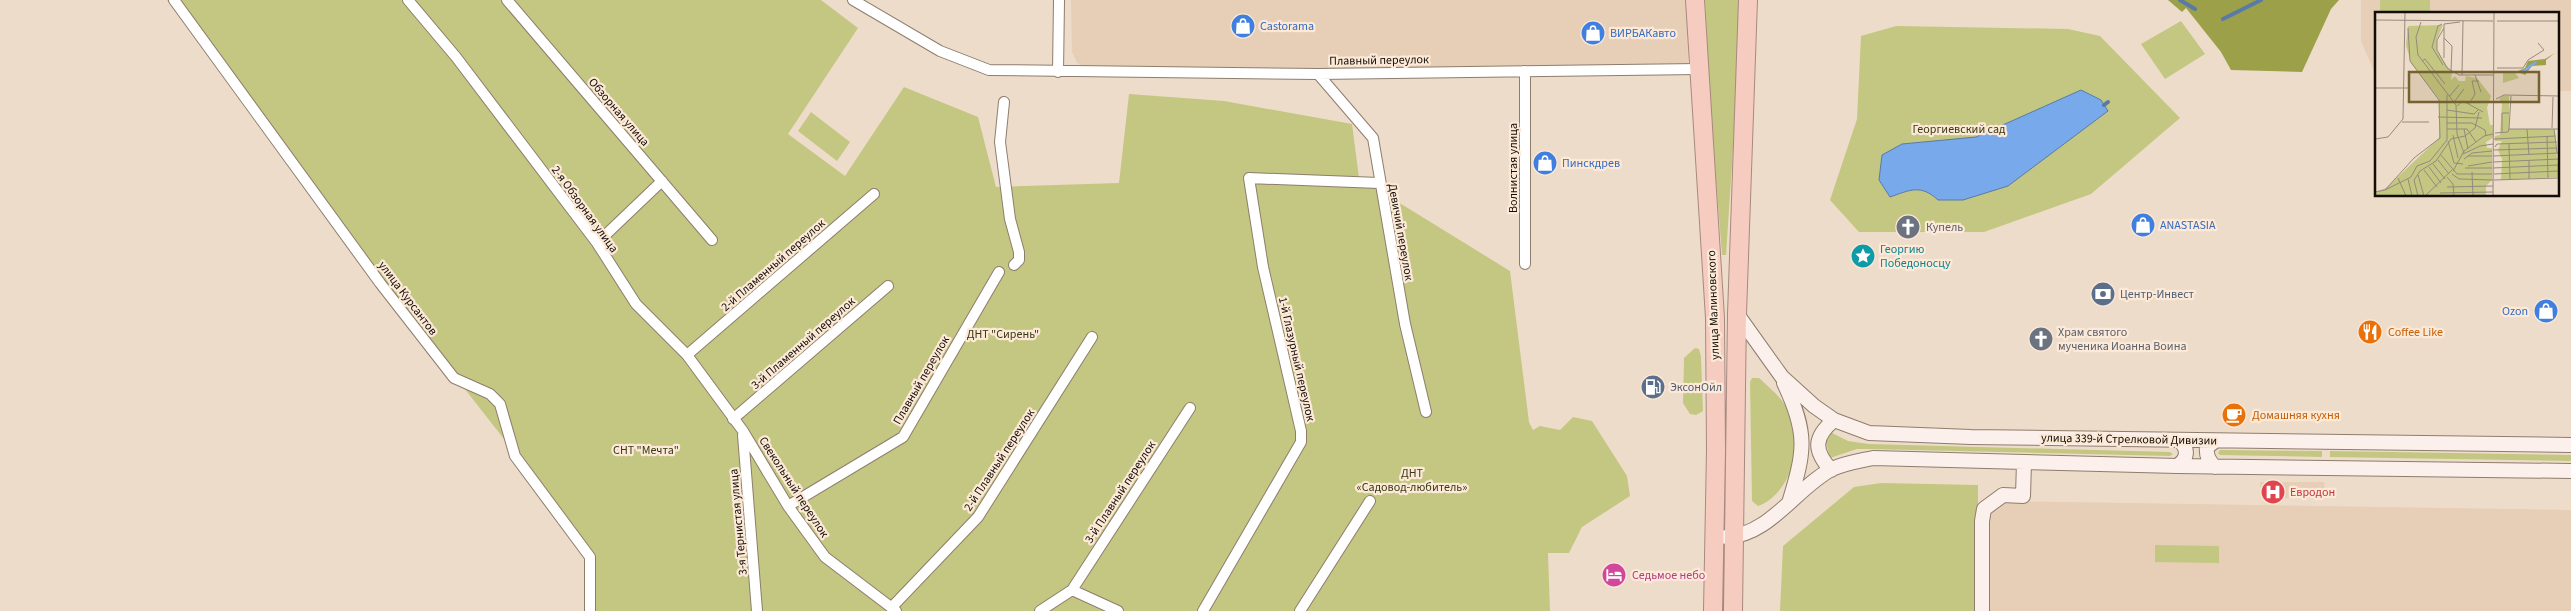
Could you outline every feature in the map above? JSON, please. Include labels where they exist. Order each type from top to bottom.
[{"type":"highway","name":"улица Малиновского","points":[[1695,0],[1715,318],[1713,611]]},
{"type":"highway","name":"улица Малиновского","points":[[1733,611],[1736,314],[1748,0]]},
{"type":"main road","name":"улица 339-й Стрелковой Дивизии","points":[[1736,314],[1782,377],[1814,406],[1834,420],[1869,433],[2179,440],[2571,445]]},
{"type":"main road","points":[[1782,377],[1800,420],[1803,441],[1801,465],[1789,504]]},
{"type":"main road","points":[[1831,470],[1818,454],[1817,444],[1825,427],[1834,420]]},
{"type":"main road","points":[[2177,466],[2183,462],[2186,453],[2183,444],[2179,440]]},
{"type":"main road","points":[[2215,440],[2208,447],[2207,453],[2208,458],[2215,467]]},
{"type":"main road","name":"улица 339-й Стрелковой Дивизии","points":[[1715,537],[1735,537],[1767,521],[1831,470],[1848,463],[1872,458],[2215,467],[2571,471]]},
{"type":"main road","points":[[1982,611],[1982,521],[1984,509],[2002,495],[2024,496],[2024,462]]},
{"type":"street","name":"улица Курсантов","points":[[174,0],[380,283],[454,378],[490,394],[500,404],[515,456],[590,557],[590,611]]},
{"type":"street","name":"2-я Обзорная улица","points":[[408,0],[456,57],[597,243],[636,304],[687,355],[743,432]]},
{"type":"street","name":"Обзорная улица","points":[[506,0],[712,240]]},
{"type":"street","name":"Плавный переулок","points":[[853,0],[940,51],[989,70],[1318,74],[1699,69]]},
{"type":"street","points":[[1058,72],[1059,0]]},
{"type":"street","name":"Волнистая улица","points":[[1525,71],[1525,264]]},
{"type":"street","name":"Девичий переулок","points":[[1318,74],[1373,138],[1379,183],[1405,324],[1426,412]]},
{"type":"street","points":[[1004,102],[1000,142],[1010,219],[1019,252],[1019,260],[1014,266]]},
{"type":"street","name":"1-й Глазурный переулок","points":[[1203,611],[1301,442],[1301,431],[1263,267],[1249,178],[1379,183]]},
{"type":"street","points":[[597,243],[662,181]]},
{"type":"street","name":"2-й Пламенный переулок","points":[[687,355],[874,194]]},
{"type":"street","name":"Плавный переулок","points":[[788,506],[903,437],[999,272]]},
{"type":"street","name":"3-й Пламенный переулок","points":[[733,418],[888,286]]},
{"type":"street","name":"2-й Плавный переулок","points":[[894,609],[978,517],[1092,337]]},
{"type":"street","name":"3-й Плавный переулок","points":[[1072,590],[1190,408]]},
{"type":"street","name":"Свекольный переулок","points":[[743,432],[788,506],[825,557],[894,609]]},
{"type":"street","name":"3-я Тернистая улица","points":[[743,432],[757,611]]},
{"type":"street","points":[[1300,611],[1370,501]]},
{"type":"street","points":[[1040,611],[1072,590],[1118,611]]},
{"type":"shaded area","points":[[1071,0],[1687,0],[1688,71],[1095,72],[1077,63],[1072,52]]},
{"type":"shaded area","points":[[2361,0],[2571,0],[2571,91],[2558,91],[2558,12],[2375,12],[2375,81],[2374,71],[2361,41]]},
{"type":"shaded area","points":[[2260,482],[2324,482],[2325,489],[2321,498],[2266,498],[2261,490]]},
{"type":"shaded area","points":[[2008,501],[2571,510],[2571,611],[1986,611],[1988,516],[1997,505]]},
{"type":"green space","points":[[167,0],[821,0],[858,28],[788,134],[845,176],[904,87],[978,117],[996,187],[1119,183],[1129,94],[1224,101],[1352,124],[1359,178],[1510,271],[1529,422],[1533,430],[1540,426],[1560,430],[1573,417],[1592,421],[1627,476],[1630,496],[1582,527],[1569,553],[1548,553],[1550,611],[589,611],[589,548],[272,142]]},
{"type":"green space","points":[[1705,0],[1739,0],[1734,134],[1726,255],[1722,255],[1711,115]]},
{"type":"green space","points":[[2168,0],[2339,0],[2331,9],[2302,72],[2231,70],[2221,52],[2186,8],[2182,12]]},
{"type":"green space","points":[[2380,0],[2430,0],[2430,12],[2380,12]]},
{"type":"green space","points":[[2181,21],[2205,54],[2165,79],[2141,44]]},
{"type":"green space","name":"Георгиевский сад","points":[[1896,26],[2068,29],[2100,36],[2180,118],[2091,194],[1984,232],[1859,232],[1830,200],[1857,119],[1861,36]]},
{"type":"green space","points":[[811,112],[850,142],[837,161],[798,131]]},
{"type":"green space","points":[[1695,348],[1699,349],[1701,357],[1703,411],[1696,415],[1690,414],[1683,403],[1684,358]]},
{"type":"green space","points":[[1752,378],[1759,378],[1784,403],[1795,425],[1796,438],[1796,452],[1787,479],[1770,500],[1758,506],[1752,501],[1750,382]]},
{"type":"green space","points":[[1830,432],[1848,441],[1869,444],[2170,452],[2173,454],[2170,456],[1857,449],[1830,458],[1826,443]]},
{"type":"green space","points":[[2220,450],[2322,451],[2322,457],[2220,455],[2218,453]]},
{"type":"green space","points":[[2330,451],[2571,455],[2571,461],[2330,457]]},
{"type":"green space","points":[[1881,483],[1978,485],[1978,611],[1780,611],[1783,546],[1854,487]]},
{"type":"green space","points":[[2155,545],[2219,546],[2219,563],[2155,562]]},
{"type":"water","points":[[2081,90],[2101,100],[2108,111],[2008,186],[1963,200],[1938,200],[1921,190],[1909,191],[1890,197],[1879,180],[1882,155],[1902,144],[1976,137]]},
{"type":"waterway","points":[[2180,0],[2195,9]]},
{"type":"waterway","points":[[2223,19],[2261,0]]},
{"type":"waterway","points":[[2104,105],[2108,102]]},
{"type":"place","name":"Castorama","points":[[1243,26]]},
{"type":"place","name":"ВИРБАКавто","points":[[1593,33]]},
{"type":"place","name":"Пинскдрев","points":[[1545,163]]},
{"type":"place","name":"ANASTASIA","points":[[2143,225]]},
{"type":"place","name":"Купель","points":[[1908,227]]},
{"type":"place","name":"Георгию Победоносцу","points":[[1863,256]]},
{"type":"place","name":"Центр-Инвест","points":[[2103,294]]},
{"type":"place","name":"Ozon","points":[[2546,311]]},
{"type":"place","name":"Coffee Like","points":[[2370,332]]},
{"type":"place","name":"Храм святого мученика Иоанна Воина","points":[[2041,339]]},
{"type":"place","name":"ЭксонОйл","points":[[1653,387]]},
{"type":"place","name":"Домашняя кухня","points":[[2234,415]]},
{"type":"place","name":"Евродон","points":[[2273,492]]},
{"type":"place","name":"Седьмое небо","points":[[1614,575]]},
{"type":"park label","name":"ДНТ \"Сирень\"","points":[[1003,334]]},
{"type":"park label","name":"СНТ \"Мечта\"","points":[[646,450]]},
{"type":"park label","name":"ДНТ «Садовод-любитель»","points":[[1412,480]]}]
